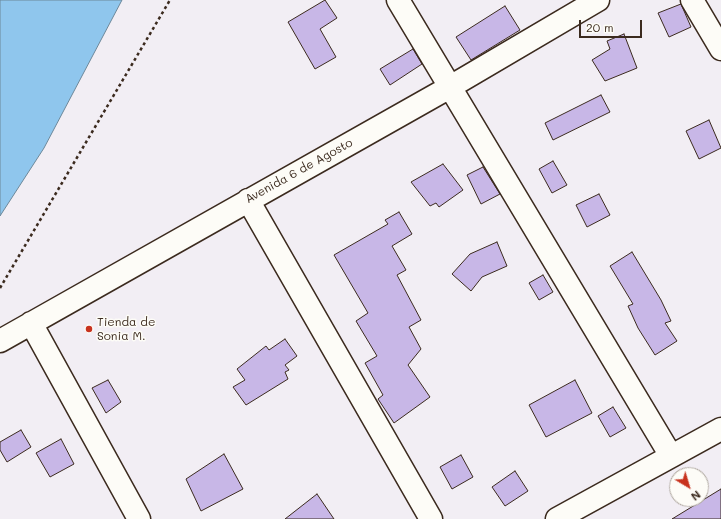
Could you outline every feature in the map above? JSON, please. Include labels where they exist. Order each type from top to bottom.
[{"type":"street","points":[[398,0],[671,456]]},
{"type":"street","name":"Avenida 6 de Agosto","points":[[0,341],[450,87],[598,0]]},
{"type":"street","points":[[692,0],[721,48]]},
{"type":"street","points":[[248,200],[431,519]]},
{"type":"street","points":[[31,323],[139,519]]},
{"type":"street","points":[[557,519],[721,429]]},
{"type":"path","points":[[0,288],[170,0]]},
{"type":"water","points":[[0,0],[122,0],[44,148],[0,216]]},
{"type":"building","points":[[325,0],[337,18],[320,29],[336,57],[315,69],[288,22]]},
{"type":"building","points":[[681,4],[691,27],[669,37],[658,13]]},
{"type":"building","points":[[505,6],[520,30],[471,60],[456,37]]},
{"type":"building","points":[[624,34],[637,68],[605,81],[592,60],[610,49],[607,41]]},
{"type":"building","points":[[413,49],[422,64],[390,85],[380,69]]},
{"type":"building","points":[[601,95],[610,112],[553,140],[545,123]]},
{"type":"building","points":[[709,120],[721,148],[699,159],[686,131]]},
{"type":"building","points":[[553,161],[567,185],[552,193],[539,169]]},
{"type":"building","points":[[443,164],[463,190],[439,207],[436,203],[430,206],[411,182]]},
{"type":"building","points":[[483,167],[500,194],[481,204],[467,175]]},
{"type":"building","points":[[599,194],[610,215],[587,227],[576,205]]},
{"type":"building","points":[[399,212],[412,234],[392,246],[406,270],[397,275],[421,320],[409,327],[421,349],[408,365],[430,397],[394,423],[378,399],[383,395],[365,363],[377,356],[356,321],[368,313],[334,255],[388,224],[385,220]]},
{"type":"building","points":[[497,242],[507,266],[482,277],[471,291],[452,274],[470,254]]},
{"type":"building","points":[[632,252],[661,300],[671,321],[665,323],[677,341],[655,355],[638,328],[628,306],[633,304],[610,266]]},
{"type":"building","points":[[543,275],[553,292],[539,300],[529,283]]},
{"type":"building","points":[[285,339],[297,356],[285,365],[289,370],[285,372],[288,379],[246,405],[233,387],[245,380],[237,369],[266,346],[269,350]]},
{"type":"building","points":[[108,380],[121,402],[106,413],[92,388]]},
{"type":"building","points":[[575,380],[592,413],[546,437],[529,405]]},
{"type":"building","points":[[613,407],[626,428],[610,437],[598,416]]},
{"type":"building","points":[[21,430],[31,447],[7,462],[0,450],[0,442]]},
{"type":"building","points":[[61,439],[74,464],[50,477],[36,453]]},
{"type":"building","points":[[224,454],[243,489],[201,511],[186,479]]},
{"type":"building","points":[[461,455],[473,477],[452,489],[440,467]]},
{"type":"building","points":[[515,471],[528,491],[505,506],[492,487]]},
{"type":"building","points":[[721,489],[721,519],[672,519],[692,507],[709,507],[709,496]]},
{"type":"building","points":[[317,494],[334,519],[285,519]]},
{"type":"place","name":"Tienda de Sonia M.","points":[[89,329]]}]
